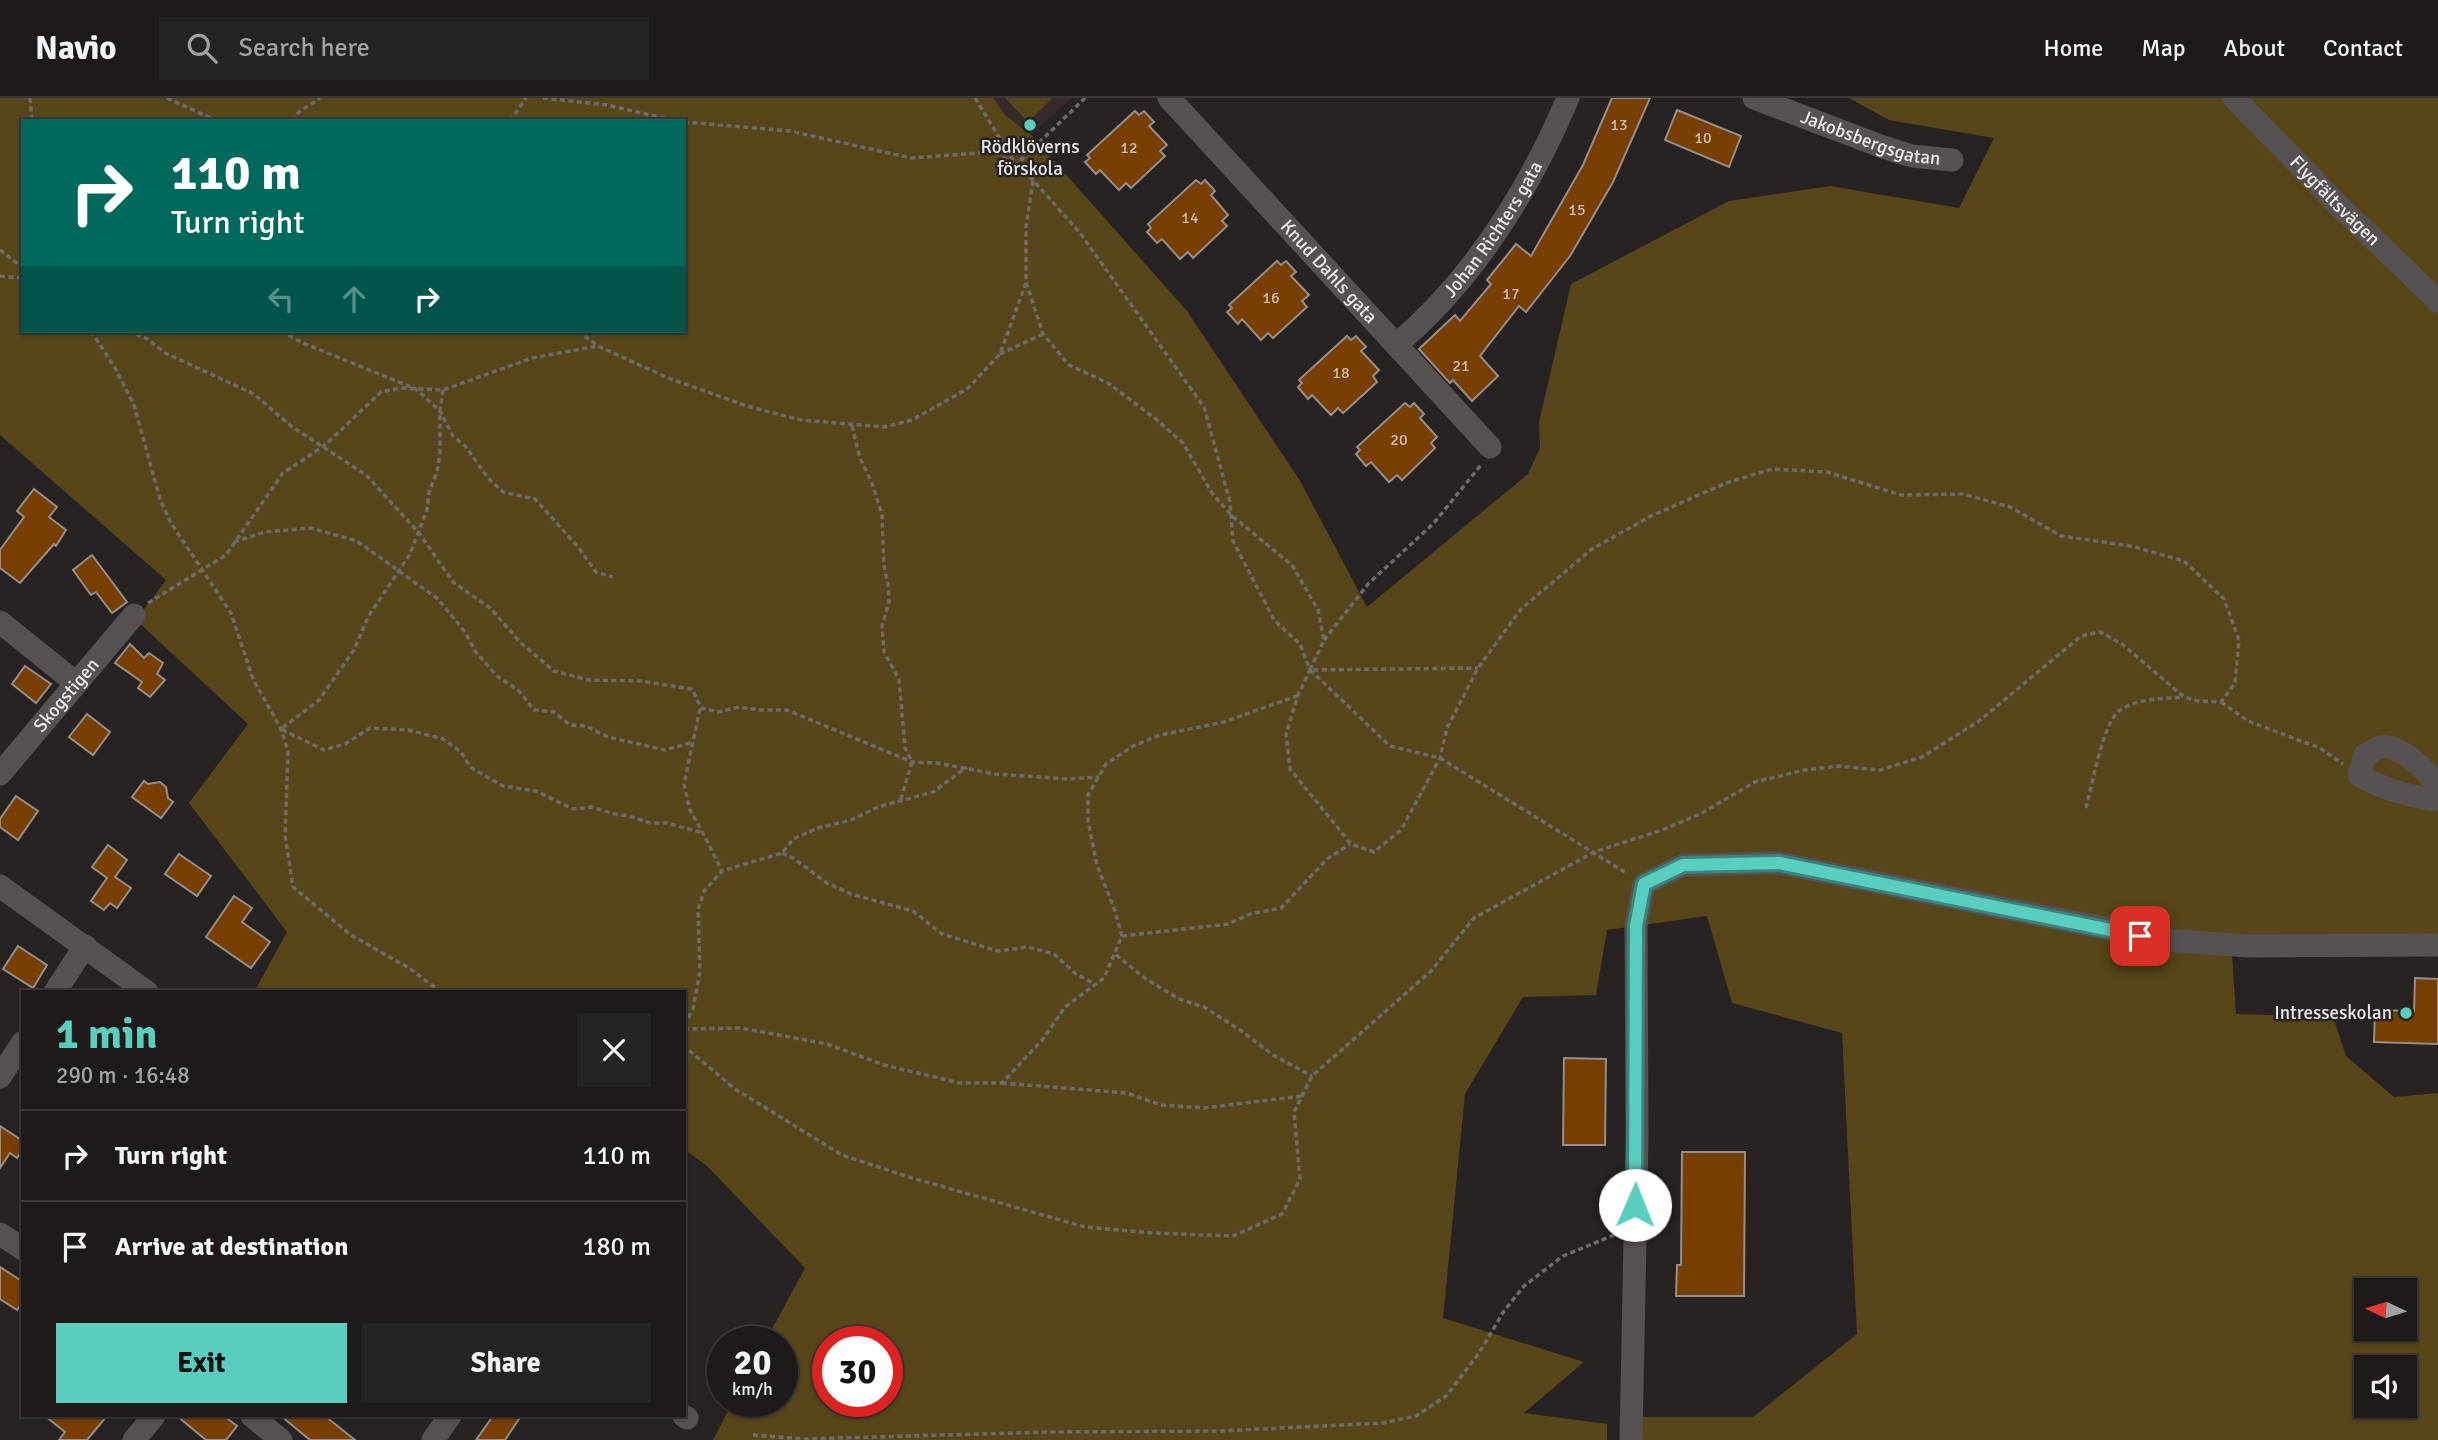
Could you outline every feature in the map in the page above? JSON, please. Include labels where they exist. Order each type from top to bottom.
[{"type":"street","name":"Knud Dahls gata","points":[[1168,98],[1490,447]]},
{"type":"street","name":"Johan Richters gata","points":[[1395,345],[1420,324],[1469,267],[1515,205],[1568,98]]},
{"type":"street","name":"Jakobsbergsgatan","points":[[1754,98],[1912,156],[1952,160]]},
{"type":"street","name":"Flygfältsvägen","points":[[2234,98],[2342,209],[2438,301]]},
{"type":"street","name":"Skogstigen","points":[[0,774],[134,615]]},
{"type":"street","points":[[0,622],[76,683]]},
{"type":"street","points":[[2438,786],[2420,766],[2397,749],[2381,746],[2365,755],[2359,775],[2376,786],[2413,797],[2438,800]]},
{"type":"street","points":[[1631,1440],[1637,1138],[1636,926],[1644,884],[1683,865],[1779,863],[2164,940],[2248,946],[2438,945]]},
{"type":"street","points":[[0,886],[144,990]]},
{"type":"street","points":[[56,990],[85,946]]},
{"type":"street","points":[[0,1077],[21,1045]]},
{"type":"street","points":[[0,1234],[21,1248]]},
{"type":"street","points":[[134,1440],[153,1417]]},
{"type":"street","points":[[253,1417],[281,1440]]},
{"type":"street","points":[[433,1440],[449,1417]]},
{"type":"path","points":[[30,98],[32,119]]},
{"type":"path","points":[[167,98],[213,119]]},
{"type":"path","points":[[294,119],[320,98]]},
{"type":"path","points":[[511,119],[526,98]]},
{"type":"path","points":[[543,98],[607,105],[668,119]]},
{"type":"path","points":[[975,98],[1016,165]]},
{"type":"path","points":[[1016,165],[1085,98]]},
{"type":"path","points":[[686,122],[790,131],[911,158],[993,152],[1016,165],[1080,233],[1204,407],[1230,502],[1233,541],[1275,620],[1300,644],[1310,670],[1390,746],[1440,758],[1644,884]]},
{"type":"path","points":[[1033,180],[1026,227],[1026,282],[1043,334],[1069,365],[1108,383],[1157,420],[1182,443],[1212,493],[1232,516],[1292,565],[1318,610],[1324,640]]},
{"type":"path","points":[[0,250],[21,266]]},
{"type":"path","points":[[0,276],[21,278]]},
{"type":"path","points":[[1000,354],[1026,282]]},
{"type":"path","points":[[92,333],[115,368],[134,405],[160,499],[171,523],[231,612],[253,680],[281,729],[288,752],[285,836],[293,887],[351,935],[409,968],[438,990]]},
{"type":"path","points":[[133,333],[146,338],[165,353],[254,394],[291,426],[366,475],[419,533],[453,582],[490,608],[521,643],[554,671],[588,680],[640,681],[692,689],[701,708],[684,783],[690,810],[722,871]]},
{"type":"path","points":[[145,333],[146,338]]},
{"type":"path","points":[[285,333],[416,389],[440,411],[453,436],[466,447],[488,478],[503,492],[535,499],[578,547],[596,572],[613,577]]},
{"type":"path","points":[[581,333],[598,346],[668,378],[747,406],[801,420],[884,427],[912,420],[967,389],[1000,354],[1043,334]]},
{"type":"path","points":[[134,615],[147,604],[226,555],[283,473],[324,446],[381,392],[400,388],[443,390],[532,358],[598,346]]},
{"type":"path","points":[[281,729],[319,700],[354,650],[368,617],[399,570],[419,533],[427,510],[429,492],[438,472],[443,390]]},
{"type":"path","points":[[852,426],[860,458],[872,483],[882,515],[884,566],[888,584],[888,602],[882,626],[884,652],[899,679],[905,748],[912,762],[900,802]]},
{"type":"path","points":[[1490,447],[1477,472],[1433,523],[1369,583],[1324,640],[1298,695],[1286,734],[1290,769],[1351,844],[1374,852],[1401,830],[1440,758],[1447,729],[1478,668],[1521,609],[1592,549],[1651,516],[1726,484],[1772,469],[1827,472],[1901,495],[1963,494],[2010,507],[2061,536],[2131,546],[2184,561],[2224,599],[2239,640],[2235,683],[2221,702]]},
{"type":"path","points":[[234,542],[265,532],[311,528],[356,541],[438,599],[497,677],[519,691],[534,710],[554,712],[570,725],[586,726],[608,737],[665,750],[694,742]]},
{"type":"path","points":[[686,1048],[735,1089],[842,1156],[1085,1227],[1233,1236],[1282,1214],[1300,1179],[1294,1112],[1312,1076],[1431,971],[1474,918],[1594,852],[1662,830],[1700,814],[1755,782],[1805,770],[1838,766],[1880,770],[1922,757],[1979,721],[2081,636],[2100,632],[2122,644],[2184,697],[2198,702],[2221,702],[2248,721],[2320,748],[2359,775]]},
{"type":"path","points":[[1310,670],[1478,668]]},
{"type":"path","points":[[1002,1083],[1042,1039],[1065,1007],[1104,978],[1122,936],[1097,865],[1088,821],[1088,795],[1107,764],[1133,746],[1151,739],[1224,722],[1298,695]]},
{"type":"path","points":[[2085,808],[2107,728],[2119,710],[2144,701],[2184,697]]},
{"type":"path","points":[[701,708],[718,712],[739,707],[787,710],[912,762],[967,767],[995,774],[1069,779],[1098,777]]},
{"type":"path","points":[[281,729],[324,750],[345,744],[370,728],[409,730],[443,739],[461,752],[470,767],[503,786],[536,791],[573,808],[591,807],[650,823],[667,823],[703,833]]},
{"type":"path","points":[[686,1023],[693,1009],[700,971],[698,910],[704,891],[722,871],[782,853],[793,839],[818,828],[851,820],[878,807],[933,792],[967,767]]},
{"type":"path","points":[[1122,936],[1228,924],[1250,914],[1281,908],[1327,859],[1351,844]]},
{"type":"path","points":[[782,853],[827,883],[851,894],[914,911],[942,934],[998,951],[1028,947],[1054,954],[1076,974],[1096,984]]},
{"type":"path","points":[[1115,954],[1146,979],[1180,999],[1204,1007],[1273,1055],[1312,1076]]},
{"type":"path","points":[[686,1027],[741,1028],[827,1044],[884,1065],[960,1083],[1002,1083],[1127,1093],[1161,1105],[1204,1108],[1302,1096]]},
{"type":"path","points":[[753,1435],[803,1439],[1050,1432],[1221,1431],[1383,1423],[1416,1416],[1446,1396],[1524,1286],[1563,1256],[1635,1227]]},
{"type":"shaded area","points":[[0,98],[994,98],[1005,115],[1031,135],[1187,311],[1299,479],[1367,607],[1528,474],[1540,448],[1539,422],[1571,284],[1729,201],[1830,186],[1959,208],[1994,138],[1889,120],[1849,98],[2438,98],[2438,937],[2231,940],[2236,1014],[2333,1017],[2346,1056],[2394,1097],[2438,1093],[2438,1440],[1642,1440],[1642,1417],[1753,1417],[1857,1334],[1842,1033],[1732,1003],[1707,916],[1607,930],[1596,995],[1523,997],[1465,1094],[1443,1318],[1584,1362],[1524,1413],[1607,1424],[1607,1440],[713,1440],[725,1417],[798,1417],[798,1326],[774,1326],[805,1268],[707,1166],[686,1150],[686,990],[255,990],[287,932],[189,803],[248,724],[136,620],[166,580],[0,435]]},
{"type":"shaded area","name":"Rödklöverns förskola","points":[[994,98],[1072,98],[1031,135],[1005,115]]},
{"type":"shaded area","points":[[1005,98],[1050,98],[1052,99],[1028,122]]},
{"type":"building","points":[[1612,98],[1650,98],[1613,182],[1570,256],[1526,312],[1519,306],[1480,356],[1498,376],[1472,401],[1453,380],[1450,383],[1419,349],[1455,315],[1460,321],[1491,284],[1487,280],[1516,244],[1531,256],[1583,165]]},
{"type":"building","points":[[1677,110],[1741,136],[1729,167],[1665,140]]},
{"type":"building","points":[[1135,111],[1139,115],[1144,111],[1154,122],[1149,126],[1167,145],[1160,151],[1165,156],[1131,188],[1126,183],[1119,190],[1100,170],[1096,174],[1085,162],[1090,158],[1087,155]]},
{"type":"building","points":[[1196,180],[1201,184],[1205,180],[1215,191],[1211,195],[1228,215],[1222,221],[1227,226],[1193,258],[1188,252],[1180,259],[1162,239],[1157,243],[1147,232],[1151,228],[1148,224]]},
{"type":"building","points":[[1277,261],[1281,265],[1286,261],[1296,272],[1291,276],[1309,295],[1302,301],[1307,307],[1273,338],[1268,333],[1261,340],[1242,319],[1238,324],[1227,312],[1232,308],[1229,305]]},
{"type":"building","points":[[1347,336],[1351,340],[1356,336],[1366,347],[1361,351],[1379,370],[1373,376],[1377,382],[1343,413],[1338,408],[1331,415],[1312,395],[1308,399],[1298,387],[1302,383],[1299,380]]},
{"type":"building","points":[[1405,403],[1410,407],[1414,403],[1424,414],[1420,418],[1437,437],[1431,443],[1435,448],[1402,480],[1397,475],[1389,482],[1371,462],[1366,466],[1356,454],[1360,450],[1357,447]]},
{"type":"building","points":[[34,489],[57,507],[49,517],[66,530],[56,546],[54,544],[20,583],[0,568],[0,550],[24,517],[17,511]]},
{"type":"building","points":[[92,555],[127,602],[112,613],[96,592],[91,595],[73,570]]},
{"type":"building","points":[[130,644],[144,658],[149,653],[163,663],[157,674],[165,680],[150,697],[138,688],[142,682],[115,663]]},
{"type":"building","points":[[25,666],[51,684],[36,703],[12,684]]},
{"type":"building","points":[[87,714],[110,732],[93,755],[69,737]]},
{"type":"building","points":[[144,781],[148,784],[160,782],[166,787],[168,798],[173,802],[161,818],[132,797]]},
{"type":"building","points":[[16,796],[38,811],[18,840],[0,827],[0,819]]},
{"type":"building","points":[[108,845],[127,860],[115,877],[131,888],[117,908],[110,903],[104,910],[91,901],[107,878],[92,867]]},
{"type":"building","points":[[179,854],[211,876],[197,896],[165,874]]},
{"type":"building","points":[[234,896],[252,908],[242,922],[270,942],[251,968],[206,937]]},
{"type":"building","points":[[18,946],[47,965],[33,988],[3,969]]},
{"type":"building","name":"Intresseskolan","points":[[2415,978],[2438,979],[2438,1044],[2374,1042],[2375,1010],[2414,1011]]},
{"type":"building","points":[[1564,1058],[1606,1059],[1605,1145],[1563,1145]]},
{"type":"building","points":[[0,1126],[21,1140],[21,1152],[17,1158],[10,1153],[0,1168]]},
{"type":"building","points":[[1682,1152],[1745,1152],[1744,1296],[1676,1296],[1677,1265],[1681,1265]]},
{"type":"building","points":[[0,1267],[21,1281],[21,1305],[17,1310],[0,1299]]},
{"type":"building","points":[[46,1417],[106,1417],[87,1440],[59,1440],[65,1432]]},
{"type":"building","points":[[178,1417],[225,1417],[237,1426],[226,1440],[206,1440]]},
{"type":"building","points":[[282,1417],[326,1417],[355,1440],[310,1440]]},
{"type":"building","points":[[492,1417],[520,1417],[505,1440],[476,1440]]},
{"type":"place","name":"Rödklöverns förskola","points":[[1030,125]]},
{"type":"place","name":"Intresseskolan","points":[[2406,1013]]},
{"type":"route","points":[[1635,1205],[1636,926],[1644,884],[1683,865],[1779,863],[2140,936]]}]
